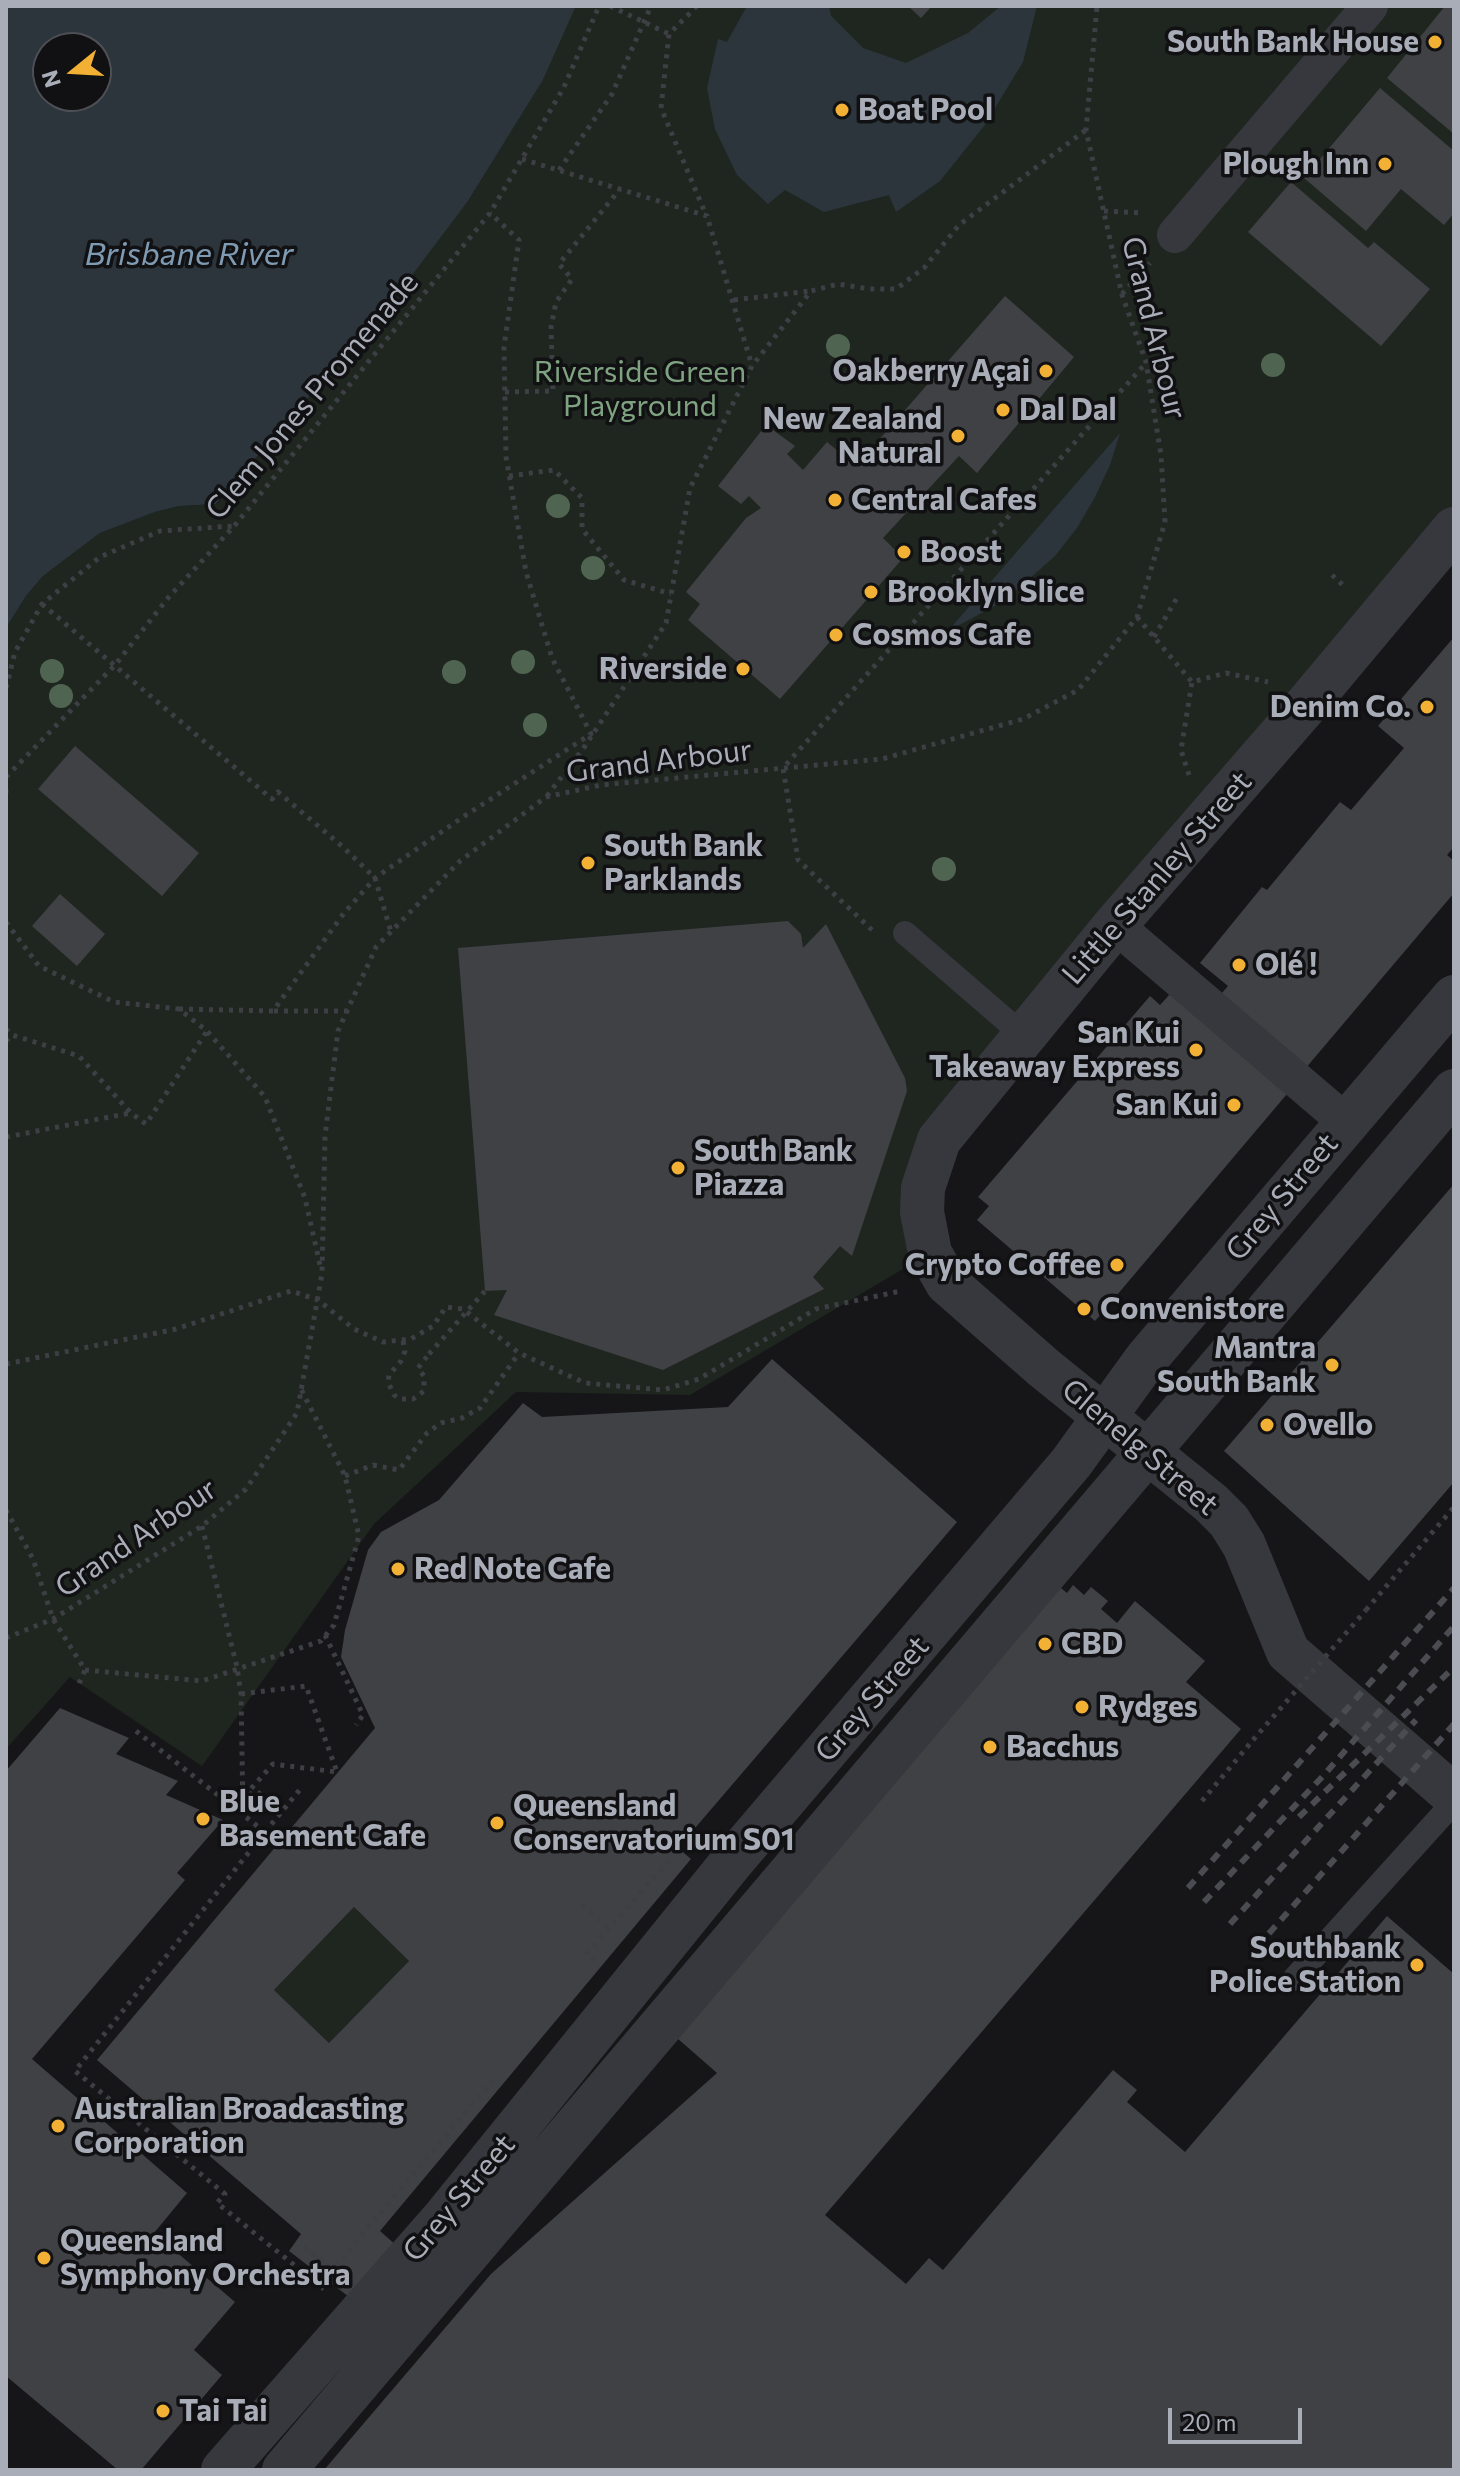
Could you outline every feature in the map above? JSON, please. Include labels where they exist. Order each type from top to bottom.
[{"type":"street","points":[[1175,235],[1370,6]]},
{"type":"street","name":"Little Stanley Street","points":[[930,1253],[922,1212],[923,1188],[939,1140],[1115,925],[1454,529]]},
{"type":"street","points":[[1115,925],[1346,1122]]},
{"type":"street","name":"Grey Street","points":[[223,2470],[443,2219],[734,1859],[1071,1463],[1147,1358],[1454,997]]},
{"type":"street","name":"Grey Street","points":[[284,2470],[1454,1091]]},
{"type":"street","name":"Glenelg Street","points":[[930,1253],[947,1283],[981,1316],[1105,1415],[1229,1521],[1244,1545],[1288,1652],[1454,1799]]},
{"type":"lane","points":[[905,933],[1023,1035]]},
{"type":"lane","points":[[1294,1979],[1454,1799]]},
{"type":"path","name":"Clem Jones Promenade","points":[[6,777],[115,665],[168,598],[235,525],[490,213],[564,87],[599,6]]},
{"type":"path","points":[[610,6],[669,34]]},
{"type":"path","points":[[559,170],[612,94],[651,6]]},
{"type":"path","points":[[697,6],[669,34],[661,108],[707,216],[752,366]]},
{"type":"path","name":"Grand Arbour","points":[[6,1638],[53,1619],[202,1526],[246,1489],[297,1413],[322,1274],[325,1136],[338,1031],[376,947],[460,861],[546,797],[601,785],[882,759],[1023,719],[1078,690],[1137,617],[1165,522],[1161,455],[1146,362],[1122,295],[1086,130],[1097,6]]},
{"type":"path","points":[[734,300],[811,291],[838,284],[896,289],[924,268],[959,225],[1086,130]]},
{"type":"path","points":[[522,159],[707,216]]},
{"type":"path","points":[[505,392],[553,391],[551,327],[556,302],[572,279],[559,264],[620,189]]},
{"type":"path","points":[[490,213],[519,240],[504,347],[506,457],[526,572],[552,658],[591,734]]},
{"type":"path","points":[[546,797],[585,746],[666,623],[690,488],[752,366],[811,291]]},
{"type":"path","points":[[879,937],[798,860],[783,768],[1146,362]]},
{"type":"path","points":[[509,476],[554,470],[582,498],[582,529],[624,580],[671,594]]},
{"type":"path","points":[[6,688],[15,652],[42,604],[100,557],[160,531],[235,525]]},
{"type":"path","points":[[1154,637],[1178,596]]},
{"type":"path","points":[[42,604],[272,799],[278,792],[343,847],[375,878],[391,932]]},
{"type":"path","points":[[1137,617],[1192,682],[1181,750],[1206,822]]},
{"type":"path","points":[[1192,682],[1226,673],[1257,679],[1309,702]]},
{"type":"path","points":[[273,1011],[344,913],[375,878],[591,734]]},
{"type":"path","points":[[6,789],[6,797]]},
{"type":"path","points":[[6,922],[39,966],[114,1002],[179,1009],[348,1011]]},
{"type":"path","points":[[179,1009],[207,1031],[265,1097],[305,1198],[322,1274]]},
{"type":"path","points":[[6,1029],[12,1035],[79,1056],[131,1113],[146,1124],[207,1031]]},
{"type":"path","points":[[6,1041],[12,1035]]},
{"type":"path","points":[[6,1137],[131,1113]]},
{"type":"path","points":[[6,1364],[176,1329],[291,1291],[318,1300],[354,1329],[383,1342],[403,1341],[433,1326],[446,1307],[463,1309],[519,1353],[585,1383],[663,1390],[699,1379],[816,1309],[902,1291]]},
{"type":"path","points":[[403,1341],[405,1351],[389,1375],[388,1382],[394,1395],[400,1399],[413,1399],[424,1391],[424,1376],[418,1368],[485,1291]]},
{"type":"path","points":[[345,1476],[373,1465],[399,1470],[427,1433],[441,1423],[462,1418],[480,1408],[519,1353]]},
{"type":"path","points":[[85,1670],[202,1681],[321,1641],[334,1625],[359,1536],[345,1476],[301,1389]]},
{"type":"path","points":[[1202,1801],[1454,1507]]},
{"type":"path","points":[[6,1510],[33,1559],[53,1619],[85,1670]]},
{"type":"path","points":[[202,1526],[241,1694],[243,1813]]},
{"type":"path","points":[[325,1635],[363,1715],[356,1725]]},
{"type":"path","points":[[77,1688],[85,1670]]},
{"type":"path","points":[[241,1694],[306,1686],[337,1772],[273,1764],[248,1792],[254,1797],[241,1787]]},
{"type":"path","points":[[136,1731],[265,1832]]},
{"type":"path","points":[[302,1787],[75,2071],[225,2194],[217,2203],[327,2291]]},
{"type":"path","points":[[585,1972],[595,1960],[587,1953],[672,1857]]},
{"type":"path","points":[[582,1905],[609,1928]]},
{"type":"path","points":[[309,2278],[320,2262],[304,2247],[333,2269],[503,2068]]},
{"type":"green space","name":"South Bank Parklands","points":[[576,6],[1454,6],[1454,529],[939,1140],[930,1253],[690,1395],[516,1392],[374,1524],[202,1766],[70,1677],[6,1749],[6,628],[43,576],[100,533],[179,506],[217,504],[468,201],[543,80]]},
{"type":"green space","points":[[354,1907],[409,1961],[329,2043],[274,1990]]},
{"type":"water","name":"Brisbane River","points":[[6,6],[576,6],[543,80],[468,201],[400,291],[216,504],[179,506],[155,512],[100,533],[43,576],[6,628]]},
{"type":"water","points":[[747,6],[829,6],[831,16],[863,48],[906,63],[968,33],[1001,6],[1037,6],[1023,62],[984,126],[940,181],[896,212],[889,195],[824,212],[785,190],[768,204],[737,175],[715,129],[707,88],[718,39],[727,42]]},
{"type":"water","points":[[1120,433],[1095,497],[1077,528],[1055,556],[1004,601],[948,631]]},
{"type":"building","points":[[908,6],[932,6],[921,18]]},
{"type":"building","name":"South Bank House","points":[[1445,6],[1454,6],[1454,134],[1387,78]]},
{"type":"building","name":"Plough Inn","points":[[1380,88],[1454,151],[1454,213],[1444,225],[1401,189],[1366,231],[1304,178]]},
{"type":"building","points":[[1291,182],[1368,248],[1374,242],[1430,289],[1381,346],[1248,232]]},
{"type":"building","name":"Central Cafes","points":[[1005,296],[1074,357],[977,473],[959,456],[883,538],[903,558],[780,699],[688,620],[700,604],[686,592],[746,518],[761,508],[749,496],[741,504],[718,486],[766,425],[795,446],[787,454],[803,470],[827,442],[856,466]]},
{"type":"building","points":[[1454,637],[1454,847],[1447,855],[1454,861],[1454,893],[1305,1069],[1221,994],[1228,986],[1200,963],[1262,887],[1267,890],[1340,802],[1351,810],[1404,748],[1378,726]]},
{"type":"building","points":[[75,746],[199,853],[162,896],[38,789]]},
{"type":"building","points":[[60,894],[105,934],[77,966],[32,926]]},
{"type":"building","name":"South Bank Piazza","points":[[788,921],[801,934],[803,948],[826,924],[905,1078],[907,1091],[852,1256],[840,1246],[813,1277],[824,1289],[663,1370],[494,1315],[507,1290],[485,1291],[458,948]]},
{"type":"building","points":[[1170,994],[1287,1094],[1095,1321],[977,1220],[989,1206],[978,1197],[1150,996],[1160,1005]]},
{"type":"building","points":[[1454,1184],[1454,1482],[1369,1581],[1224,1451]]},
{"type":"building","name":"Queensland Conservatorium S01","points":[[772,1359],[957,1522],[678,1848],[691,1859],[380,2231],[397,2246],[353,2300],[289,2251],[301,2234],[97,2060],[375,1728],[341,1657],[345,1630],[368,1550],[381,1532],[439,1500],[523,1403],[542,1417],[728,1407]],"holes":[[[354,1907],[409,1961],[329,2043],[274,1990]]]},
{"type":"building","points":[[1056,1584],[1067,1593],[1073,1585],[1084,1595],[1091,1587],[1108,1601],[1101,1609],[1117,1623],[1135,1601],[1205,1661],[1186,1682],[1241,1729],[825,2215],[906,2284],[929,2258],[943,2270],[1113,2070],[1137,2090],[1127,2102],[1185,2152],[1387,1916],[1454,1974],[1454,2470],[324,2470],[491,2274],[717,2073],[677,2038]]},
{"type":"building","name":"Australian Broadcasting Corporation","points":[[60,1708],[129,1738],[116,1754],[178,1781],[166,1795],[223,1820],[177,1873],[185,1880],[32,2059],[187,2193],[154,2233],[235,2302],[194,2350],[222,2375],[141,2470],[118,2470],[6,2376],[6,1771]]},
{"type":"building","points":[[259,1790],[273,1801],[261,1815],[248,1804]]},
{"type":"railway","points":[[1188,1888],[1454,1588]]},
{"type":"railway","points":[[1204,1902],[1323,1776],[1454,1626]]},
{"type":"railway","points":[[1299,1817],[1454,1667]]},
{"type":"railway","points":[[1230,1924],[1416,1720]]},
{"type":"railway","points":[[1257,1947],[1454,1724]]},
{"type":"place","name":"South Bank House","points":[[1435,42]]},
{"type":"place","name":"Boat Pool","points":[[842,110]]},
{"type":"place","name":"Plough Inn","points":[[1385,164]]},
{"type":"place","name":"Oakberry Açai","points":[[1046,371]]},
{"type":"place","name":"Dal Dal","points":[[1003,410]]},
{"type":"place","name":"New Zealand Natural","points":[[958,436]]},
{"type":"place","name":"Central Cafes","points":[[835,500]]},
{"type":"place","name":"Boost","points":[[904,552]]},
{"type":"place","name":"Brooklyn Slice","points":[[871,592]]},
{"type":"place","name":"Cosmos Cafe","points":[[836,635]]},
{"type":"place","name":"Riverside","points":[[743,669]]},
{"type":"place","name":"Denim Co.","points":[[1427,707]]},
{"type":"place","name":"South Bank Parklands","points":[[588,863]]},
{"type":"place","name":"Olé !","points":[[1239,965]]},
{"type":"place","name":"San Kui Takeaway Express","points":[[1196,1050]]},
{"type":"place","name":"San Kui","points":[[1234,1105]]},
{"type":"place","name":"South Bank Piazza","points":[[678,1168]]},
{"type":"place","name":"Crypto Coffee","points":[[1117,1265]]},
{"type":"place","name":"Convenistore","points":[[1084,1309]]},
{"type":"place","name":"Mantra South Bank","points":[[1332,1365]]},
{"type":"place","name":"Ovello","points":[[1267,1425]]},
{"type":"place","name":"Red Note Cafe","points":[[398,1569]]},
{"type":"place","name":"CBD","points":[[1045,1644]]},
{"type":"place","name":"Rydges","points":[[1082,1707]]},
{"type":"place","name":"Bacchus","points":[[990,1747]]},
{"type":"place","name":"Blue Basement Cafe","points":[[203,1819]]},
{"type":"place","name":"Queensland Conservatorium S01","points":[[497,1823]]},
{"type":"place","name":"Southbank Police Station","points":[[1417,1965]]},
{"type":"place","name":"Australian Broadcasting Corporation","points":[[58,2126]]},
{"type":"place","name":"Queensland Symphony Orchestra","points":[[44,2258]]},
{"type":"place","name":"Tai Tai","points":[[163,2411]]},
{"type":"park label","name":"Riverside Green Playground","points":[[640,389]]}]
